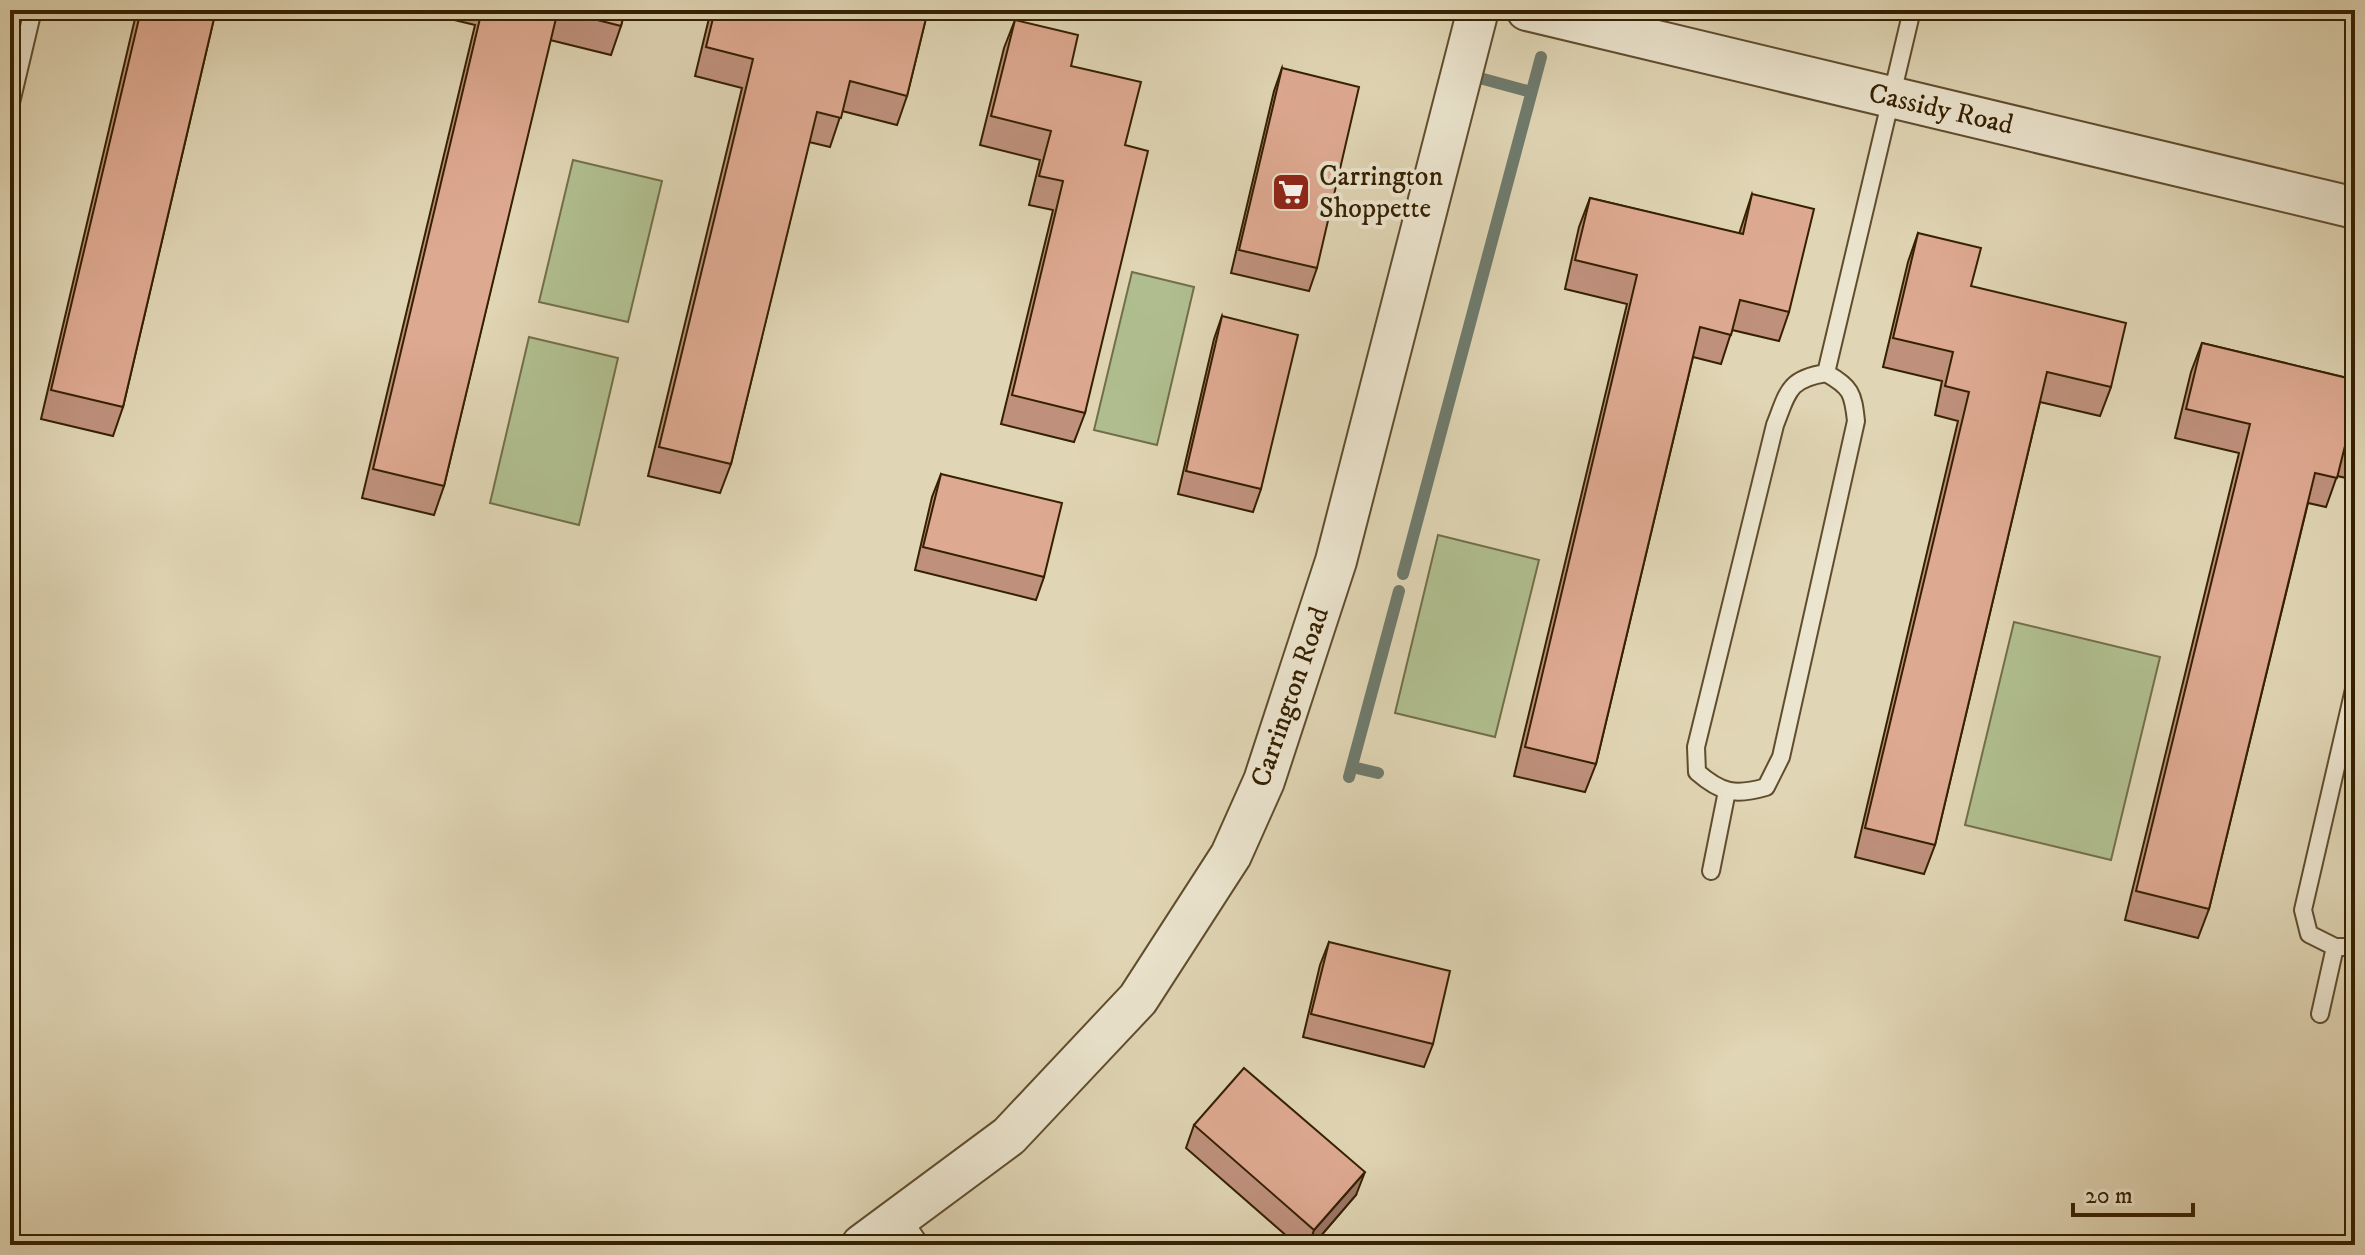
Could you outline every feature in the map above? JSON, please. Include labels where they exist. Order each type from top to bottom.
[{"type":"street","name":"Carrington Road","points":[[862,1245],[903,1232],[1009,1136],[1138,999],[1231,855],[1264,781],[1336,561],[1478,10]]},
{"type":"street","name":"Cassidy Road","points":[[1527,10],[2355,208]]},
{"type":"lane","points":[[10,107],[33,10]]},
{"type":"lane","points":[[1826,373],[1912,10]]},
{"type":"lane","points":[[1826,373],[1842,382],[1853,395],[1856,421],[1781,757],[1766,787],[1746,793],[1727,791],[1713,786],[1697,772],[1696,747],[1775,425],[1789,390],[1804,377],[1826,373]]},
{"type":"lane","points":[[2355,685],[2303,910],[2309,934],[2335,947],[2355,947]]},
{"type":"lane","points":[[1711,871],[1727,791]]},
{"type":"lane","points":[[2320,1014],[2335,947]]},
{"type":"green space","points":[[573,160],[662,181],[628,322],[539,302]]},
{"type":"green space","points":[[1132,272],[1194,287],[1157,445],[1094,430]]},
{"type":"green space","points":[[529,337],[618,358],[579,525],[490,503]]},
{"type":"green space","points":[[1438,535],[1539,560],[1495,737],[1395,713]]},
{"type":"green space","points":[[2014,622],[2160,657],[2111,860],[1965,825]]},
{"type":"building","points":[[141,10],[216,10],[123,407],[51,390]]},
{"type":"building","points":[[482,10],[558,10],[444,486],[373,469]]},
{"type":"building","points":[[558,10],[625,10],[621,26]]},
{"type":"building","points":[[715,10],[837,10],[858,15],[859,10],[928,10],[907,96],[850,81],[841,118],[817,112],[731,464],[659,447],[753,59],[706,47]]},
{"type":"building","points":[[1015,20],[1078,35],[1071,66],[1141,82],[1125,145],[1148,151],[1085,413],[1012,395],[1063,181],[1039,176],[1051,131],[991,116]]},
{"type":"building","name":"Carrington Shoppette","points":[[1282,68],[1359,87],[1317,268],[1239,250]]},
{"type":"building","points":[[1752,194],[1814,209],[1789,312],[1740,300],[1731,335],[1700,327],[1596,764],[1525,747],[1637,275],[1575,260],[1590,198],[1743,234]]},
{"type":"building","points":[[1918,233],[1981,248],[1971,286],[2126,323],[2111,387],[2047,372],[1935,845],[1865,828],[1969,392],[1945,386],[1953,352],[1893,338]]},
{"type":"building","points":[[1222,316],[1298,335],[1261,489],[1186,471]]},
{"type":"building","points":[[2202,343],[2355,380],[2355,448],[2345,446],[2337,478],[2315,473],[2209,909],[2136,891],[2250,424],[2186,409]]},
{"type":"building","points":[[941,474],[1062,503],[1044,577],[923,547]]},
{"type":"building","points":[[10,502],[18,504],[10,536]]},
{"type":"building","points":[[1329,942],[1450,971],[1433,1044],[1311,1014]]},
{"type":"building","points":[[1244,1068],[1365,1172],[1314,1230],[1194,1125]]},
{"type":"waterway","points":[[1403,574],[1541,57]]},
{"type":"waterway","points":[[1465,74],[1531,92]]},
{"type":"waterway","points":[[1349,777],[1399,591]]},
{"type":"waterway","points":[[1352,767],[1378,773]]},
{"type":"place","name":"Carrington Shoppette","points":[[1291,192]]}]
